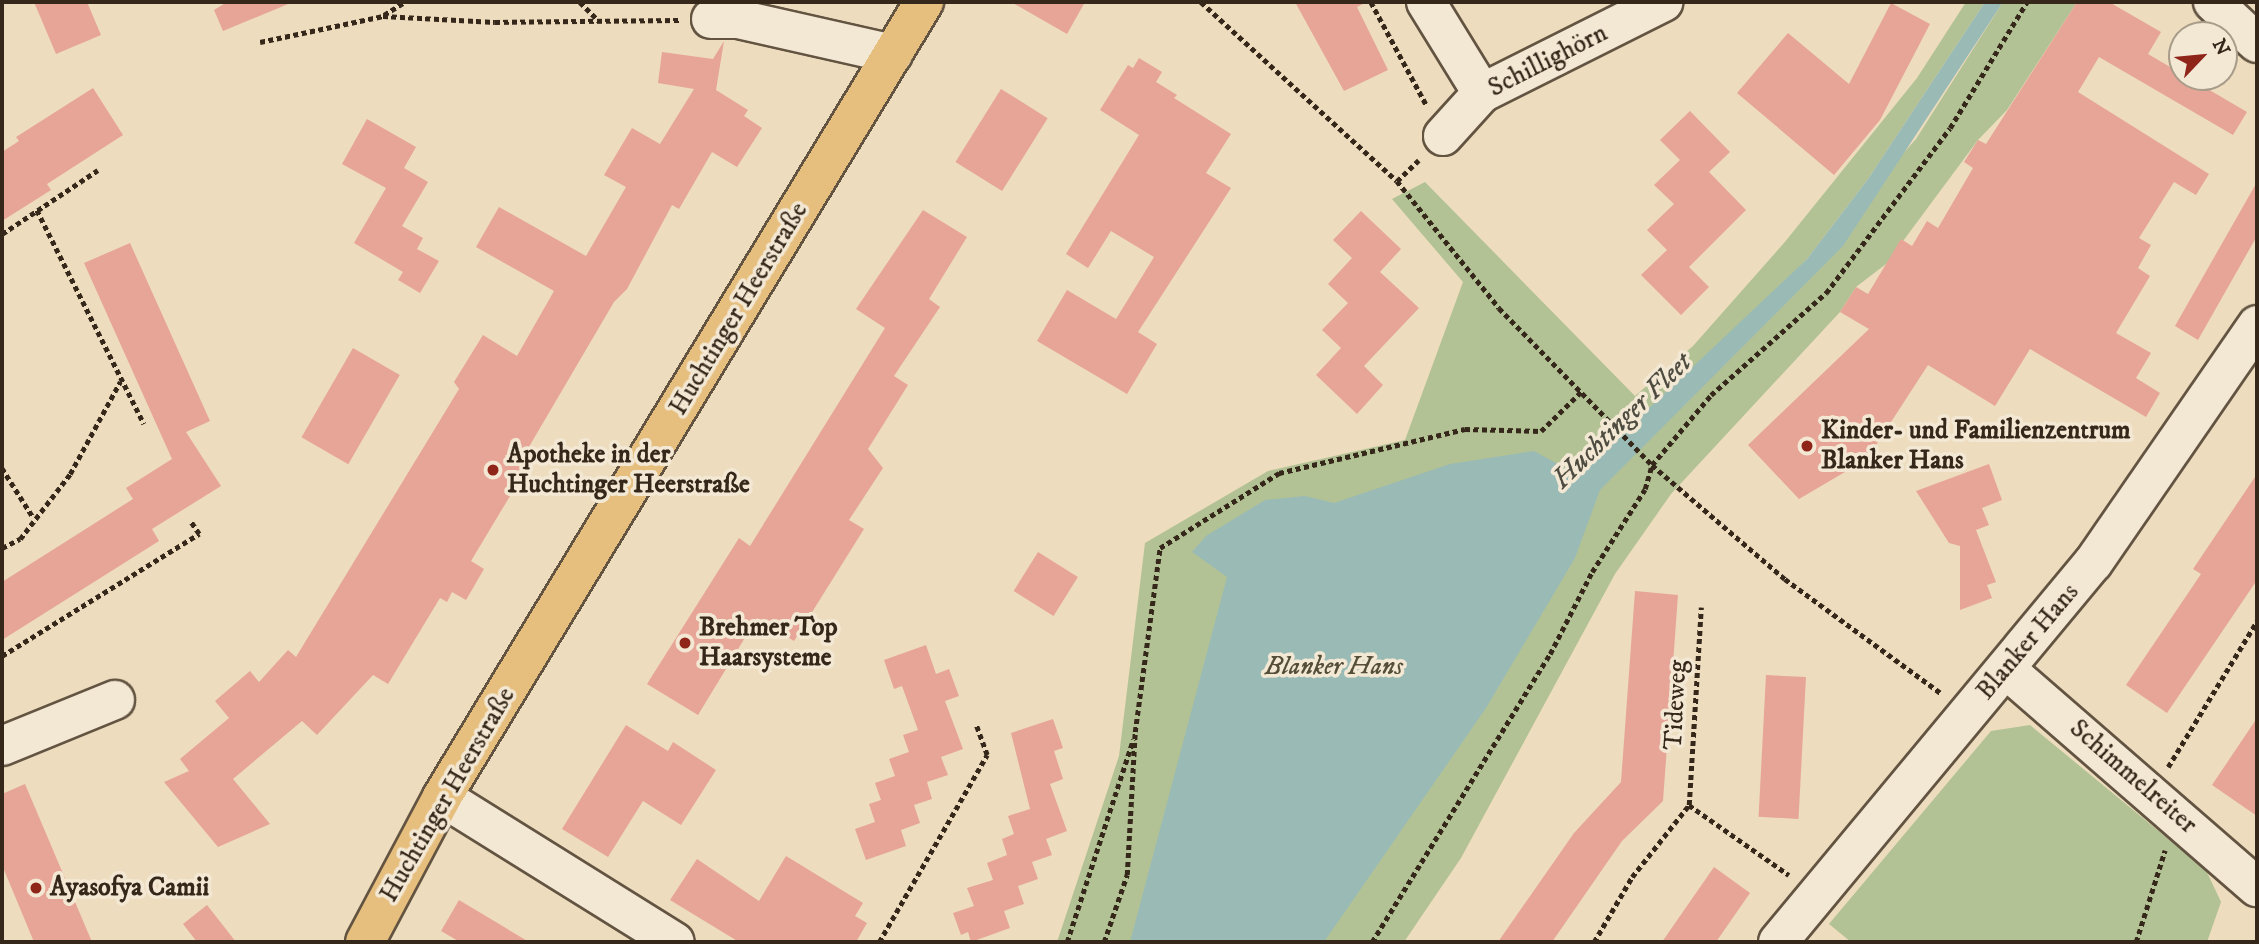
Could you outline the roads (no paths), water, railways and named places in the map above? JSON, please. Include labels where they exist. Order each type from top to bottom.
[{"type":"main road","name":"Huchtinger Heerstraße","points":[[365,942],[442,797],[923,2]]},
{"type":"street","points":[[1426,2],[1482,93]]},
{"type":"street","name":"Schillighörn","points":[[1444,136],[1482,93],[1664,2]]},
{"type":"street","points":[[2213,2],[2257,43]]},
{"type":"street","points":[[711,19],[738,19],[893,54]]},
{"type":"street","name":"Blanker Hans","points":[[1778,942],[2007,670],[2162,469],[2257,325]]},
{"type":"street","name":"Schimmelreiter","points":[[2007,670],[2166,804],[2257,887]]},
{"type":"street","points":[[2,746],[115,700]]},
{"type":"street","points":[[442,797],[675,942]]},
{"type":"water","name":"Blanker Hans","points":[[1985,2],[2003,2],[1843,246],[1600,490],[1575,558],[1486,708],[1324,942],[1130,942],[1227,577],[1192,552],[1206,536],[1265,500],[1305,496],[1334,503],[1450,464],[1534,451],[1578,475],[1807,259],[1868,179]]},
{"type":"place","name":"Kinder- und Familienzentrum Blanker Hans","points":[[1807,446]]},
{"type":"place","name":"Apotheke in der Huchtinger Heerstraße","points":[[493,470]]},
{"type":"place","name":"Brehmer Top Haarsysteme","points":[[685,643]]},
{"type":"place","name":"Ayasofya Camii","points":[[36,888]]},
{"type":"water label","name":"Huchtinger Fleet","points":[[1622,421]]}]
